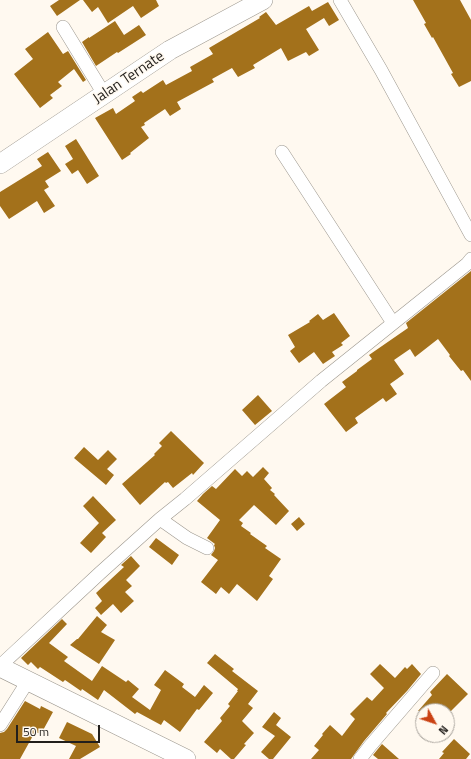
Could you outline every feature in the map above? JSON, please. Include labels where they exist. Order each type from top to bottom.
[{"type":"street","points":[[340,0],[381,70],[471,235]]},
{"type":"street","name":"Jalan Ternate","points":[[0,164],[170,50],[251,3]]},
{"type":"street","points":[[63,27],[104,94]]},
{"type":"street","points":[[282,152],[393,323]]},
{"type":"street","points":[[186,759],[0,667],[160,519],[321,381],[467,264],[471,259]]},
{"type":"street","points":[[160,519],[187,538],[207,548]]},
{"type":"street","points":[[360,759],[433,673]]},
{"type":"street","points":[[0,725],[28,681]]},
{"type":"building","points":[[59,0],[80,0],[57,16],[50,6]]},
{"type":"building","points":[[83,0],[156,0],[159,6],[141,18],[133,6],[108,23],[98,7],[92,12]]},
{"type":"building","points":[[413,0],[460,0],[471,20],[471,81],[459,87],[433,37],[432,38],[424,24],[426,23]]},
{"type":"building","points":[[328,2],[339,20],[329,26],[324,18],[306,29],[319,50],[309,56],[306,52],[288,61],[281,48],[253,65],[255,68],[238,77],[232,68],[212,79],[214,82],[177,102],[181,109],[170,116],[165,109],[144,123],[145,125],[141,127],[149,138],[122,160],[95,118],[113,108],[116,114],[135,101],[132,97],[141,91],[143,93],[163,80],[166,85],[192,71],[190,67],[213,54],[209,48],[260,18],[259,17],[266,12],[276,25],[309,6],[312,11]]},
{"type":"building","points":[[115,21],[124,35],[139,25],[146,35],[96,66],[82,42]]},
{"type":"building","points":[[48,32],[63,54],[68,51],[86,80],[83,82],[74,69],[58,82],[62,86],[50,95],[53,98],[40,108],[14,74],[33,59],[25,49]]},
{"type":"building","points":[[76,139],[99,176],[87,184],[78,170],[72,174],[65,164],[73,159],[65,146]]},
{"type":"building","points":[[48,152],[61,171],[45,181],[49,187],[44,190],[55,206],[44,213],[37,201],[9,219],[0,206],[0,192],[42,166],[37,159]]},
{"type":"building","points":[[471,271],[471,381],[463,370],[461,371],[449,356],[450,355],[438,339],[415,357],[410,349],[394,360],[404,374],[390,384],[397,394],[386,402],[383,398],[355,418],[358,423],[346,432],[324,404],[346,387],[342,382],[372,359],[369,355],[408,328],[406,323]]},
{"type":"building","points":[[334,313],[350,336],[341,343],[343,345],[332,352],[335,356],[323,364],[314,352],[299,363],[290,351],[295,347],[288,335],[310,322],[309,321],[318,314],[323,320]]},
{"type":"building","points":[[258,395],[272,411],[255,425],[242,410]]},
{"type":"building","points":[[171,431],[204,463],[193,475],[192,473],[173,488],[168,482],[165,482],[140,505],[122,484],[155,455],[154,454],[162,446],[159,443]]},
{"type":"building","points":[[84,447],[98,460],[108,450],[117,459],[107,469],[114,475],[106,485],[74,458]]},
{"type":"building","points":[[263,467],[269,473],[264,479],[272,488],[270,490],[289,511],[276,525],[254,505],[239,520],[243,523],[241,526],[267,546],[265,548],[281,559],[269,576],[273,579],[257,601],[237,584],[229,594],[221,587],[216,594],[201,582],[218,560],[211,555],[214,551],[215,544],[207,538],[220,520],[197,501],[212,486],[216,489],[235,469],[242,476],[247,471],[253,477]]},
{"type":"building","points":[[93,496],[116,520],[102,533],[106,537],[91,553],[80,543],[99,523],[83,506]]},
{"type":"building","points":[[299,517],[305,524],[297,531],[291,524]]},
{"type":"building","points":[[156,538],[179,555],[172,565],[149,547]]},
{"type":"building","points":[[131,556],[140,566],[126,580],[132,586],[125,592],[134,601],[121,613],[113,604],[101,615],[95,608],[102,601],[96,593],[124,567],[121,565]]},
{"type":"building","points":[[97,616],[107,625],[101,632],[115,640],[99,664],[70,645],[78,639]]},
{"type":"building","points":[[62,619],[67,624],[49,643],[68,657],[64,661],[92,681],[102,666],[126,682],[128,680],[139,689],[132,697],[150,710],[161,690],[154,685],[165,670],[184,684],[182,687],[195,697],[204,685],[213,693],[199,710],[197,709],[180,732],[164,720],[161,725],[137,712],[135,714],[104,690],[98,700],[65,680],[63,682],[40,667],[38,669],[31,662],[28,665],[21,658]]},
{"type":"building","points":[[215,654],[234,669],[232,671],[258,691],[248,704],[253,708],[242,721],[254,733],[244,744],[246,745],[234,759],[231,759],[220,749],[217,753],[204,742],[222,721],[220,718],[230,706],[228,704],[238,691],[238,689],[207,663]]},
{"type":"building","points":[[380,664],[395,678],[405,667],[407,669],[412,664],[421,674],[386,713],[387,714],[351,759],[311,759],[319,750],[314,746],[330,725],[342,736],[355,719],[350,714],[367,697],[372,701],[384,688],[370,674]]},
{"type":"building","points":[[447,674],[468,694],[455,707],[455,703],[425,703],[432,695],[430,692]]},
{"type":"building","points":[[25,701],[40,709],[41,706],[53,712],[41,734],[35,732],[20,759],[0,759],[0,733],[7,729]]},
{"type":"building","points":[[274,712],[281,718],[276,725],[291,737],[273,759],[269,759],[261,752],[275,736],[262,727]]},
{"type":"building","points":[[67,722],[92,734],[100,747],[80,759],[69,759],[76,746],[59,738]]},
{"type":"building","points":[[455,740],[470,754],[466,759],[439,759],[444,753],[442,752],[450,743],[455,743]]},
{"type":"building","points":[[382,744],[399,759],[378,759],[373,755]]}]
